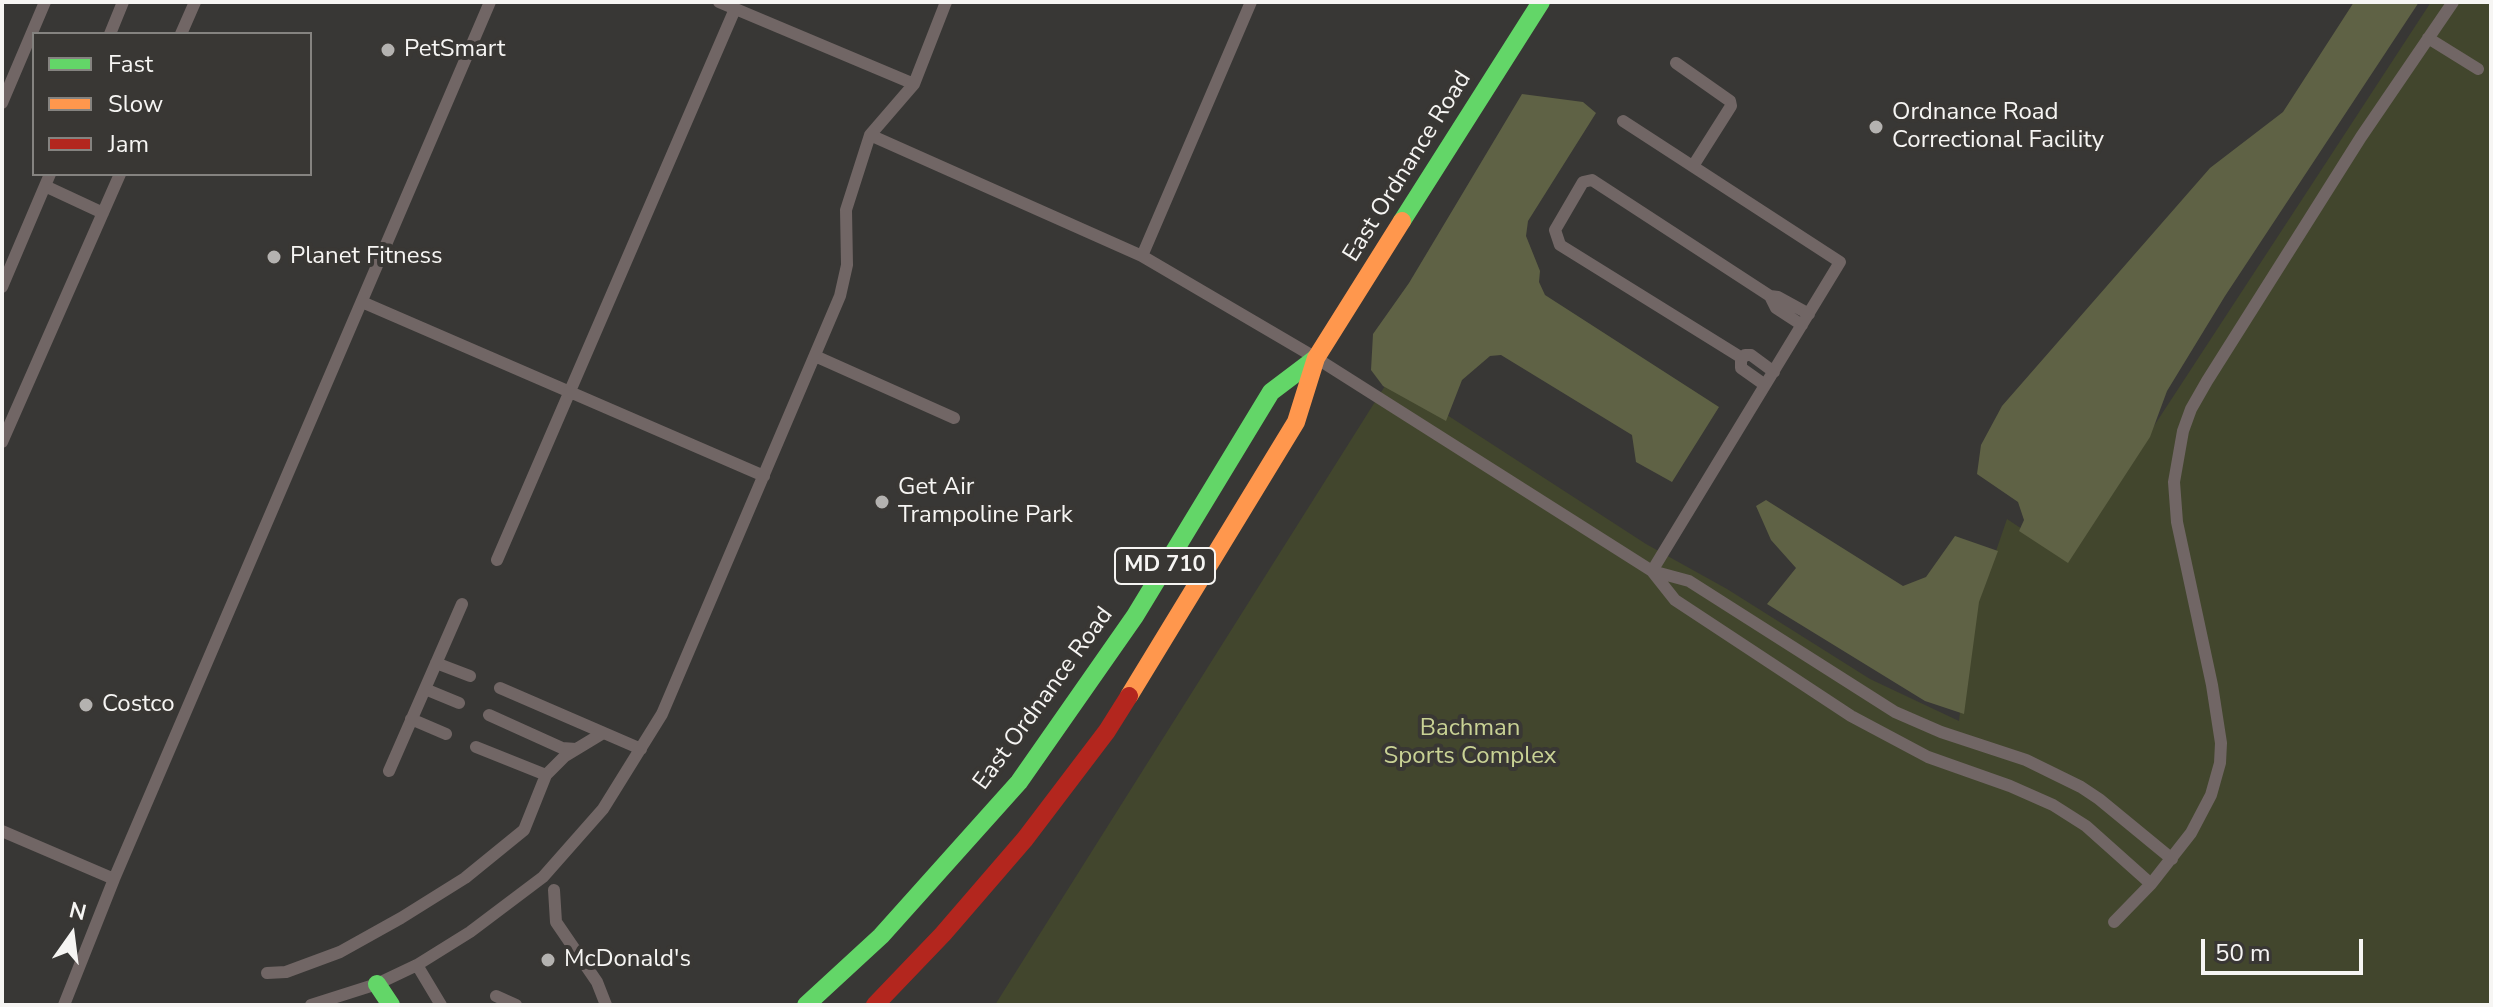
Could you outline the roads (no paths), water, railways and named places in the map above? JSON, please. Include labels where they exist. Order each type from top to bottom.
[{"type":"main road","name":"East Ordnance Road","points":[[875,1005],[943,934],[1025,839],[1107,731],[1296,422],[1316,358],[1541,2]]},
{"type":"main road","name":"East Ordnance Road","points":[[806,1005],[881,936],[1019,782],[1135,616],[1271,392],[1316,358]]},
{"type":"main road","points":[[377,984],[391,1005]]},
{"type":"lane","points":[[32,32],[45,2]]},
{"type":"lane","points":[[111,32],[123,2]]},
{"type":"lane","points":[[182,32],[195,2]]},
{"type":"lane","points":[[64,1005],[114,879],[490,2]]},
{"type":"lane","points":[[719,2],[914,84]]},
{"type":"lane","points":[[311,1005],[377,984],[417,965],[470,932],[543,877],[603,809],[641,749],[662,714],[840,296],[847,265],[846,210],[870,135],[914,84],[946,2]]},
{"type":"lane","points":[[1142,256],[1251,2]]},
{"type":"lane","points":[[2114,922],[2151,884],[2191,833],[2217,778],[2221,743],[2212,685],[2177,522],[2174,482],[2183,431],[2191,409],[2361,137],[2453,2]]},
{"type":"lane","points":[[497,560],[735,9]]},
{"type":"lane","points":[[2,103],[32,33]]},
{"type":"lane","points":[[2428,38],[2478,69]]},
{"type":"lane","points":[[1676,63],[1730,101],[1731,106],[1693,166]]},
{"type":"lane","points":[[1623,121],[1840,262],[1652,571]]},
{"type":"lane","points":[[870,135],[1142,256],[1316,358],[1652,571],[1689,581],[1895,712],[1941,732],[2026,760],[2073,783],[2099,799],[2172,859]]},
{"type":"lane","points":[[2,442],[119,176]]},
{"type":"lane","points":[[2,287],[48,180],[103,213]]},
{"type":"lane","points":[[1742,358],[1560,245],[1555,230],[1583,182],[1592,180],[1770,296],[1776,308],[1806,320]]},
{"type":"lane","points":[[362,302],[764,476]]},
{"type":"lane","points":[[1742,358],[1751,355],[1774,372]]},
{"type":"lane","points":[[815,356],[954,418]]},
{"type":"lane","points":[[1742,358],[1741,368],[1765,385]]},
{"type":"lane","points":[[1652,571],[1675,600],[1851,716],[1928,757],[2053,805],[2086,826],[2151,884]]},
{"type":"lane","points":[[389,771],[462,604]]},
{"type":"lane","points":[[436,663],[470,676]]},
{"type":"lane","points":[[500,688],[641,749]]},
{"type":"lane","points":[[425,689],[459,703]]},
{"type":"lane","points":[[489,715],[562,748],[576,749]]},
{"type":"lane","points":[[411,719],[446,734]]},
{"type":"lane","points":[[267,973],[286,972],[340,952],[465,878],[524,830],[546,775],[565,756],[603,733]]},
{"type":"lane","points":[[476,747],[546,775]]},
{"type":"lane","points":[[2,831],[114,879]]},
{"type":"lane","points":[[554,890],[556,922],[597,982],[606,1005]]},
{"type":"lane","points":[[417,965],[441,1005]]},
{"type":"lane","points":[[496,996],[516,1005]]},
{"type":"place","name":"PetSmart","points":[[388,50]]},
{"type":"place","name":"Ordnance Road Correctional Facility","points":[[1876,127]]},
{"type":"place","name":"Planet Fitness","points":[[274,257]]},
{"type":"place","name":"Get Air Trampoline Park","points":[[882,502]]},
{"type":"place","name":"Costco","points":[[86,705]]},
{"type":"place","name":"McDonald's","points":[[548,960]]},
{"type":"park label","name":"Bachman Sports Complex","points":[[1470,743]]}]
